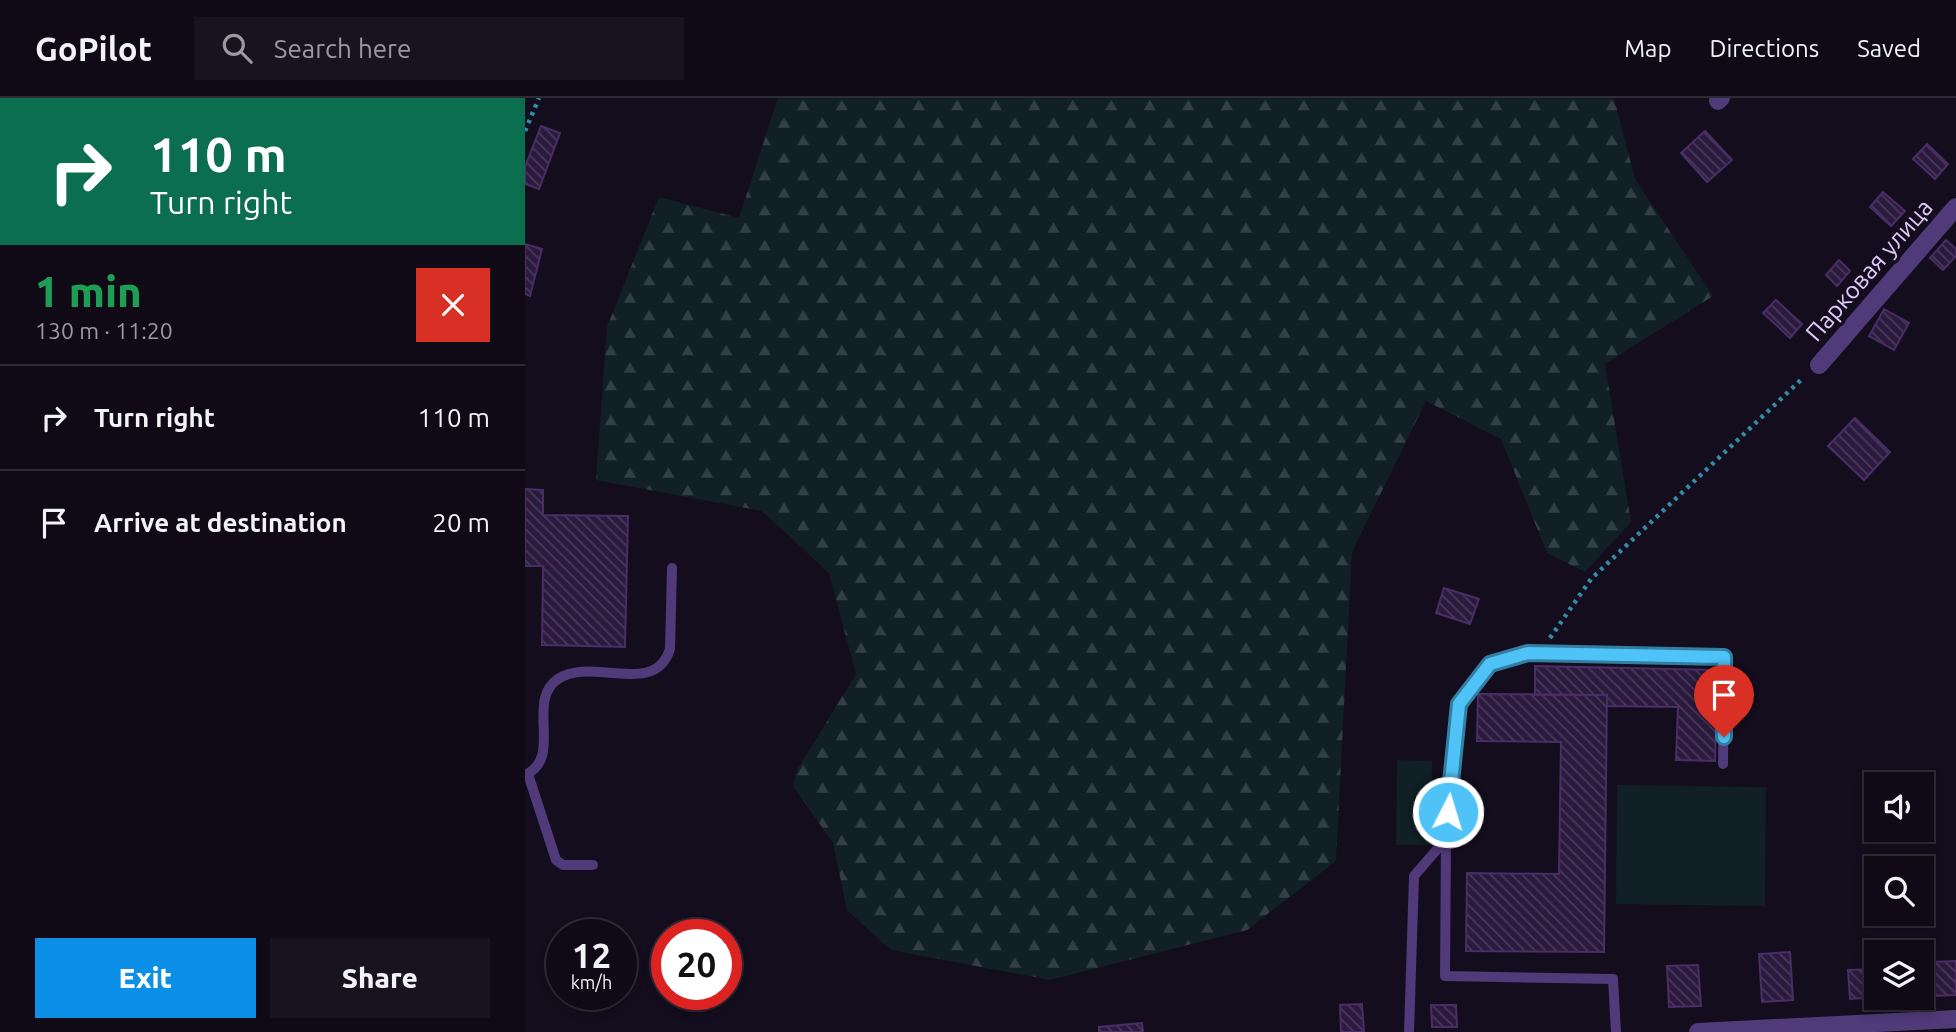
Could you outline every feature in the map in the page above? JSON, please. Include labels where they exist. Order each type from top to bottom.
[{"type":"street","name":"Парковая улица","points":[[1818,365],[1956,207]]},
{"type":"street","points":[[1698,1032],[1956,1019]]},
{"type":"lane","points":[[593,865],[563,865],[556,860],[527,774],[543,756],[544,697],[551,684],[561,676],[575,672],[651,672],[667,659],[670,649],[672,568]]},
{"type":"lane","points":[[1616,1032],[1613,979],[1445,976],[1446,839],[1459,704],[1490,664],[1540,653],[1724,657],[1723,764]]},
{"type":"lane","points":[[1409,1032],[1414,876],[1446,839]]},
{"type":"path","points":[[525,131],[539,98]]},
{"type":"path","points":[[1540,653],[1591,579],[1818,365]]},
{"type":"green space","points":[[778,98],[1614,98],[1635,179],[1713,296],[1605,364],[1631,522],[1585,572],[1547,553],[1501,439],[1426,401],[1352,552],[1336,861],[1247,930],[1050,980],[891,950],[847,910],[833,843],[793,786],[797,770],[856,674],[829,573],[762,511],[596,480],[607,327],[659,197],[739,218]]},
{"type":"green space","points":[[1397,760],[1432,761],[1431,845],[1396,845]]},
{"type":"green space","points":[[1617,785],[1766,787],[1765,906],[1616,904]]},
{"type":"building","points":[[541,126],[560,133],[539,189],[525,184],[525,167]]},
{"type":"building","points":[[1705,131],[1732,160],[1707,182],[1681,153]]},
{"type":"building","points":[[1927,144],[1948,164],[1935,179],[1913,159]]},
{"type":"building","points":[[1883,192],[1905,211],[1891,226],[1870,207]]},
{"type":"building","points":[[1946,240],[1956,249],[1956,256],[1943,270],[1930,258]]},
{"type":"building","points":[[525,244],[542,249],[530,296],[525,294]]},
{"type":"building","points":[[1839,260],[1850,271],[1837,286],[1826,275]]},
{"type":"building","points":[[1776,300],[1802,324],[1790,338],[1763,313]]},
{"type":"building","points":[[1884,309],[1909,323],[1894,350],[1869,336]]},
{"type":"building","points":[[1855,418],[1890,452],[1864,480],[1828,446]]},
{"type":"building","points":[[525,489],[543,490],[543,515],[628,516],[625,647],[542,645],[543,566],[525,566]]},
{"type":"building","points":[[1444,588],[1479,599],[1470,624],[1436,613]]},
{"type":"building","points":[[1535,666],[1717,670],[1715,761],[1676,760],[1678,707],[1607,706],[1607,695],[1535,695]]},
{"type":"building","points":[[1478,694],[1607,695],[1604,952],[1466,951],[1467,873],[1559,874],[1561,742],[1477,741]]},
{"type":"building","points":[[1790,952],[1793,1000],[1762,1002],[1759,954]]},
{"type":"building","points":[[1956,961],[1956,995],[1934,996],[1934,962]]},
{"type":"building","points":[[1698,965],[1701,1006],[1669,1007],[1667,966]]},
{"type":"building","points":[[1864,969],[1864,998],[1850,999],[1848,970]]},
{"type":"building","points":[[1362,1004],[1364,1032],[1341,1032],[1340,1005]]},
{"type":"building","points":[[1431,1005],[1456,1005],[1457,1027],[1432,1027]]},
{"type":"building","points":[[1142,1023],[1143,1032],[1099,1032],[1099,1027]]},
{"type":"route","points":[[1448,812],[1459,704],[1490,664],[1528,653],[1724,657],[1724,737]]}]
